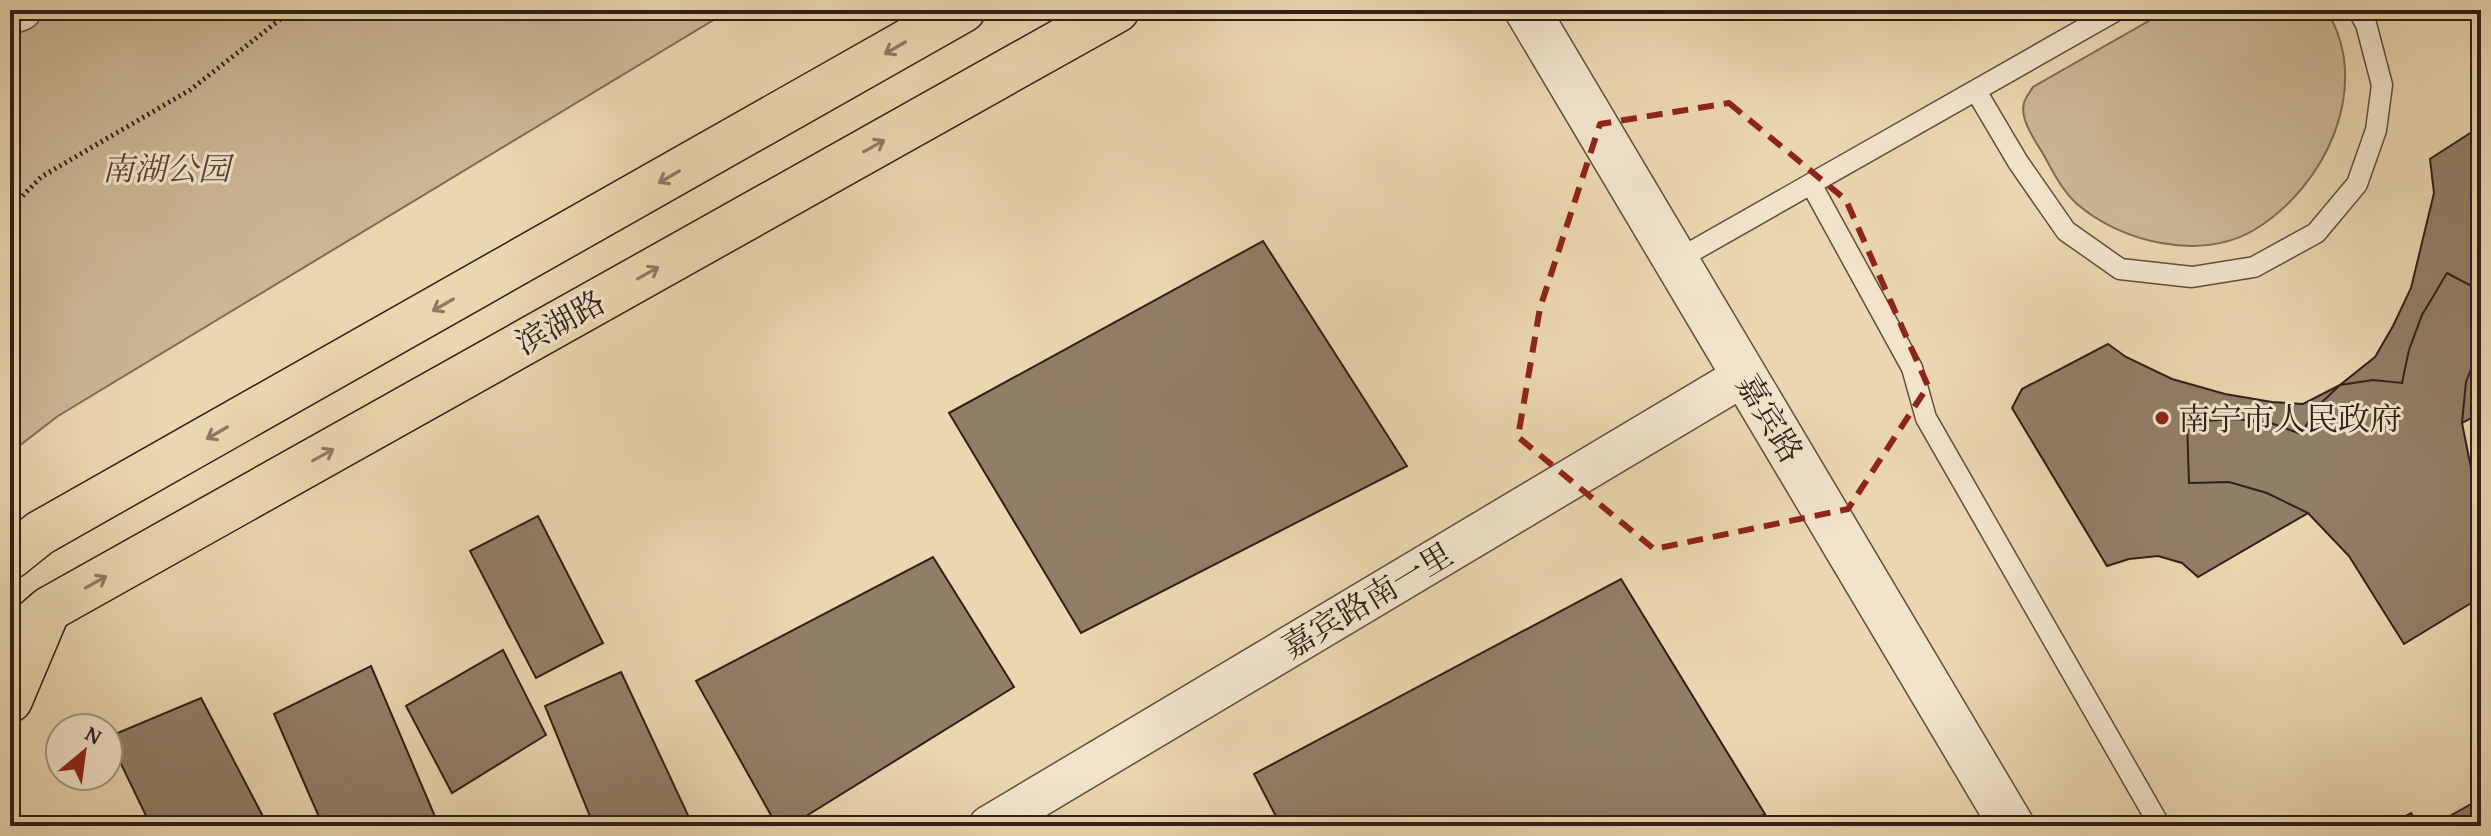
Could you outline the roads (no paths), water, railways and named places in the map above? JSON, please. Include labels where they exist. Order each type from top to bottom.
[{"type":"main road","points":[[10,557],[40,533],[963,10]]},
{"type":"main road","name":"滨湖路","points":[[10,643],[49,609],[1117,10]]},
{"type":"main road","points":[[10,700],[49,609]]},
{"type":"street","points":[[10,14],[21,10]]},
{"type":"street","name":"嘉宾路","points":[[1527,10],[2012,826]]},
{"type":"street","name":"嘉宾路南一里","points":[[989,826],[1745,375]]},
{"type":"lane","points":[[1677,260],[2117,10]]},
{"type":"lane","points":[[1976,91],[2018,162],[2066,231],[2120,269],[2192,277],[2254,267],[2316,233],[2357,184],[2376,130],[2382,85],[2366,24],[2358,10]]},
{"type":"lane","points":[[1811,184],[1912,368],[1926,418],[2160,826]]},
{"type":"place","name":"南宁市人民政府","points":[[2162,418]]},
{"type":"park label","name":"南湖公园","points":[[166,168]]}]
